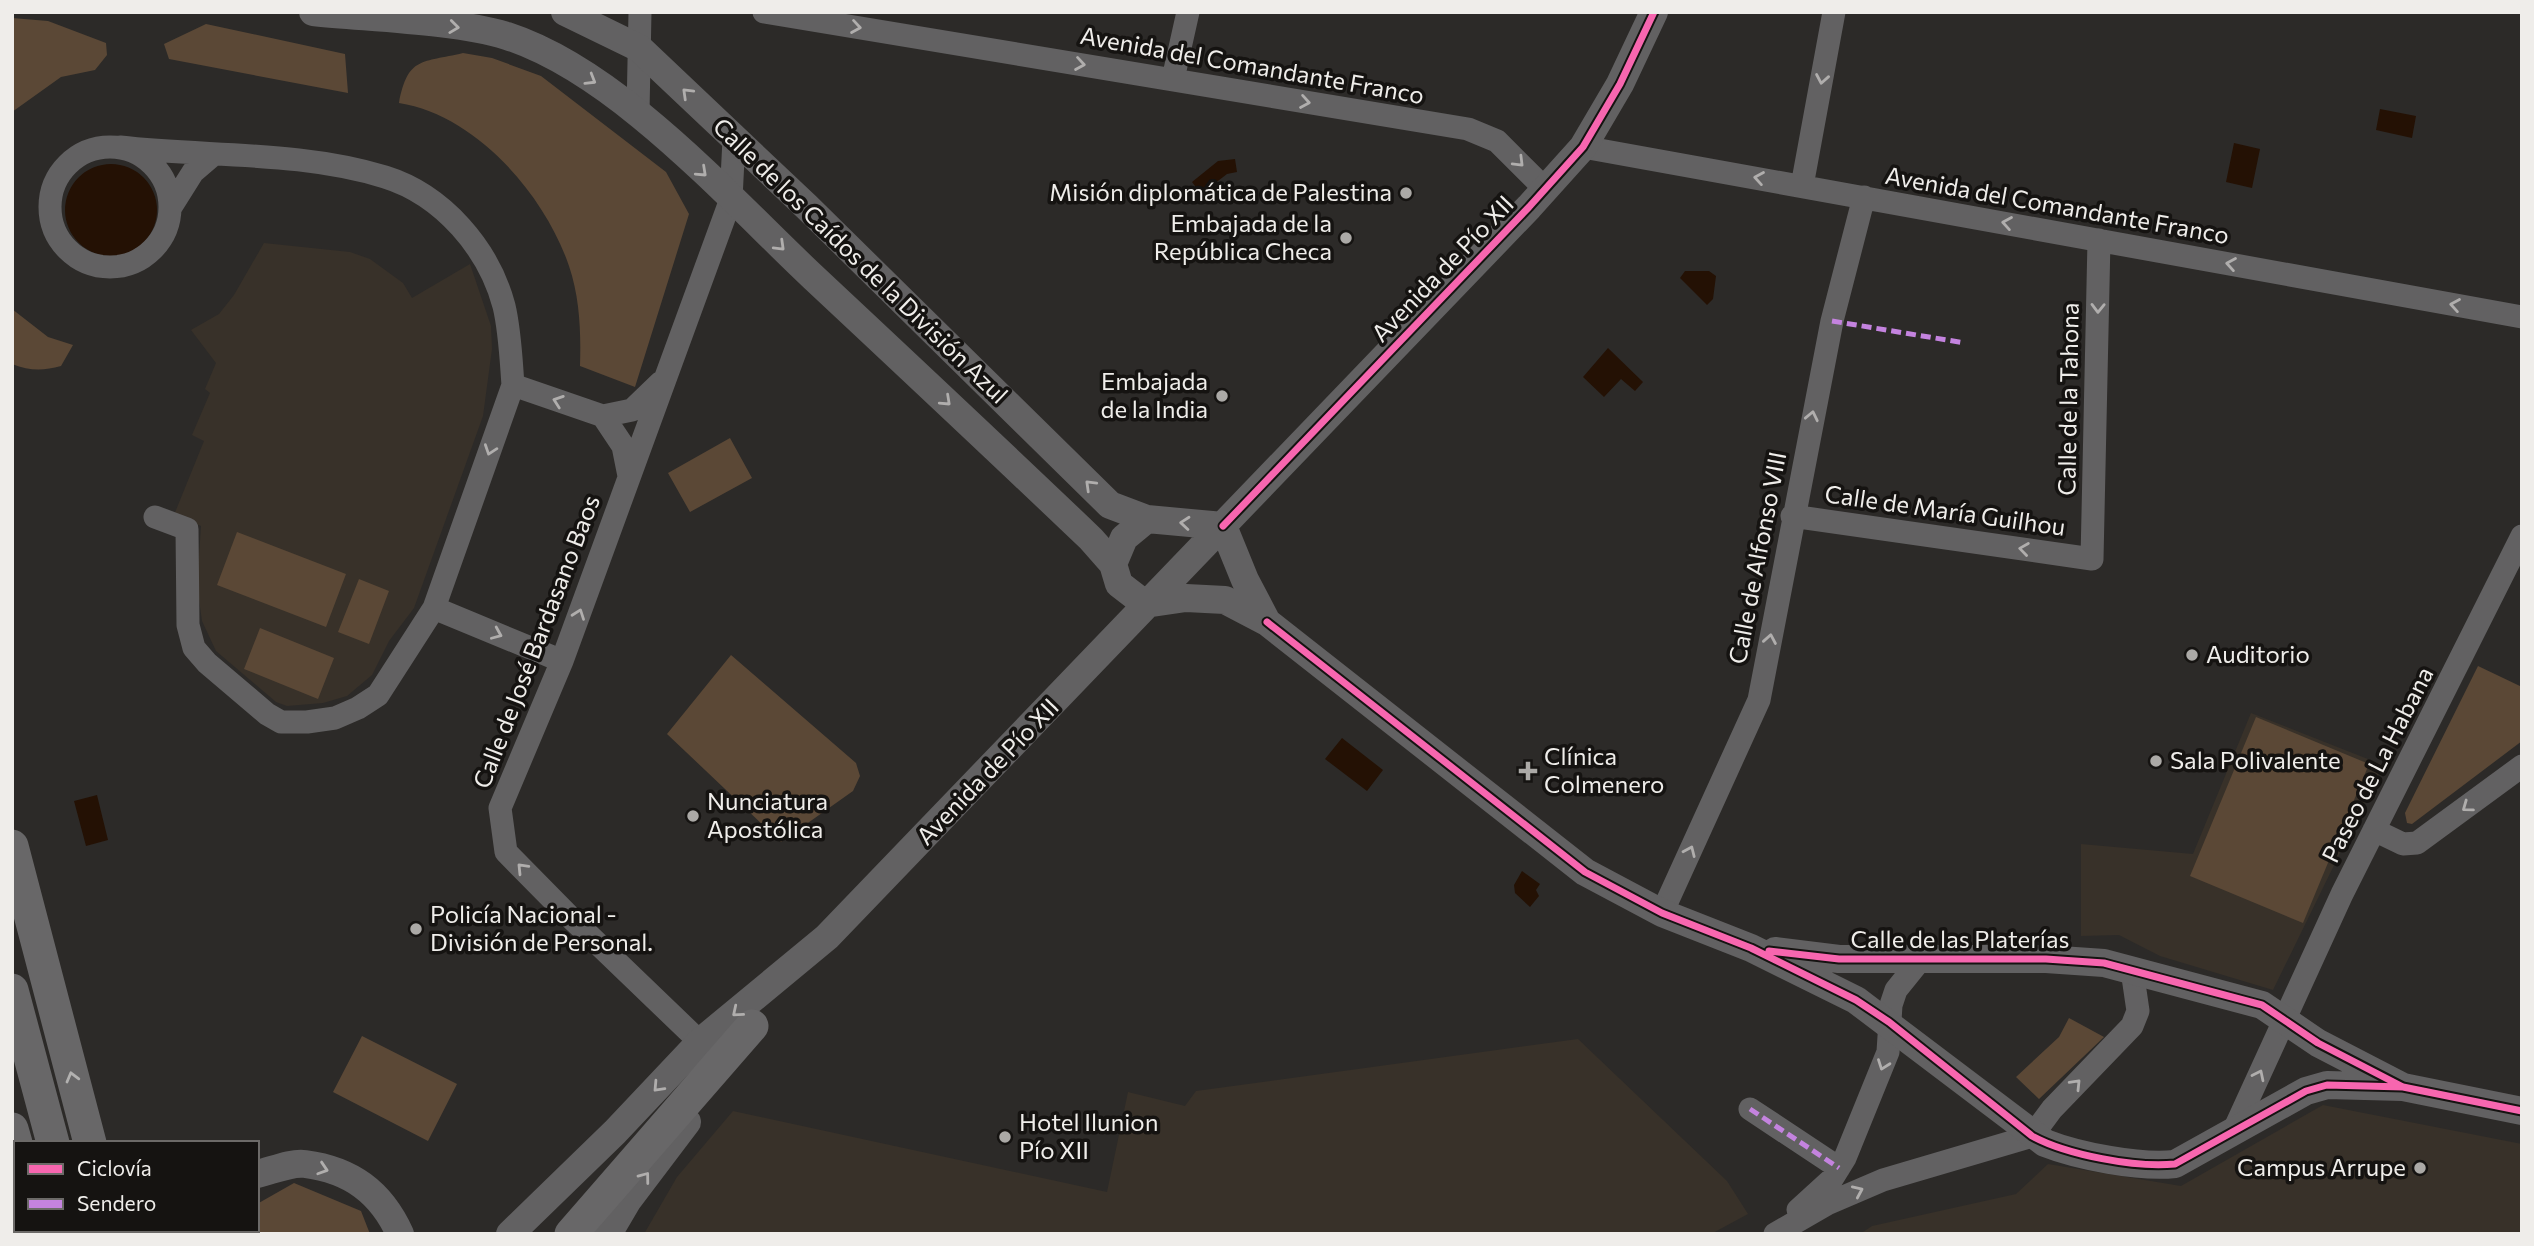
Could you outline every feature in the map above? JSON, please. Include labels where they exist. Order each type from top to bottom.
[{"type":"highway","points":[[12,846],[89,1141]]},
{"type":"highway","points":[[12,990],[51,1141]]},
{"type":"highway","points":[[571,1234],[588,1211],[752,1026]]},
{"type":"main road","name":"Calle de los Caídos de la División Azul","points":[[313,12],[471,29],[507,36],[543,51],[604,87],[638,112],[731,199],[1091,538],[1112,564]]},
{"type":"main road","name":"Calle de los Caídos de la División Azul","points":[[565,12],[639,48],[1110,505],[1147,519]]},
{"type":"main road","name":"Avenida de Pío XII","points":[[608,1234],[628,1199],[730,1065],[752,1026],[827,937],[1223,526],[1583,146],[1620,84],[1654,12]]},
{"type":"main road","points":[[1267,622],[1245,580],[1223,526],[1147,519],[1124,538],[1112,564],[1119,584],[1145,604],[1186,598],[1225,600],[1267,622],[1585,872],[1662,913],[1751,948],[1856,1000],[1889,1022],[2032,1136],[2057,1148],[2164,1165],[2186,1159],[2295,1095],[2336,1085],[2403,1087],[2522,1111]]},
{"type":"main road","points":[[1225,600],[1245,580]]},
{"type":"main road","name":"Avenida de Pío XII","points":[[510,1234],[615,1132],[700,1042],[827,937]]},
{"type":"main road","name":"Calle de las Platerías","points":[[1751,948],[1839,958],[2073,959],[2132,970],[2262,1005],[2318,1042],[2403,1087]]},
{"type":"main road","name":"Avenida de Pío XII","points":[[534,1234],[615,1132]]},
{"type":"main road","points":[[259,1174],[303,1163],[358,1181],[388,1208],[400,1234]]},
{"type":"street","points":[[638,112],[640,12]]},
{"type":"street","name":"Avenida del Comandante Franco","points":[[764,12],[1468,129],[1497,141],[1545,189]]},
{"type":"street","points":[[1173,79],[1188,12]]},
{"type":"street","points":[[1802,186],[1834,12]]},
{"type":"street","name":"Calle de José Bardasano Baos","points":[[700,1042],[569,917],[506,852],[500,808],[562,661],[731,199],[734,139]]},
{"type":"street","name":"Avenida del Comandante Franco","points":[[1583,146],[2522,317]]},
{"type":"street","points":[[120,147],[140,154],[156,168],[167,186],[171,207],[168,226],[158,244],[144,257],[126,265],[106,268],[87,263],[70,253],[57,238],[50,219],[49,200],[54,181],[66,164],[82,153],[100,147],[120,147],[214,154],[316,164],[387,177],[420,194],[452,217],[482,254],[496,282],[504,307],[513,385],[434,608],[378,695],[335,718],[281,722],[226,680],[194,648],[188,625],[187,529],[155,517]]},
{"type":"street","points":[[171,207],[193,172],[214,154]]},
{"type":"street","name":"Calle de Alfonso VIII","points":[[1662,913],[1759,700],[1792,516],[1832,321],[1864,197]]},
{"type":"street","name":"Calle de la Tahona","points":[[2092,559],[2099,240]]},
{"type":"street","points":[[513,385],[603,416],[632,410],[665,378]]},
{"type":"street","points":[[603,416],[623,446],[629,479]]},
{"type":"street","name":"Calle de María Guilhou","points":[[1792,516],[2092,559]]},
{"type":"street","name":"Paseo de La Habana","points":[[2234,1130],[2374,830],[2522,536]]},
{"type":"street","points":[[434,608],[562,661]]},
{"type":"street","points":[[2374,830],[2403,844],[2417,844],[2522,766]]},
{"type":"street","points":[[1773,1234],[1819,1191],[1839,1168],[1885,1060],[1896,990],[1921,959]]},
{"type":"street","points":[[1773,1234],[1827,1204],[1883,1180],[2032,1136],[2052,1109],[2132,1026],[2138,1011],[2132,970]]},
{"type":"street","points":[[1750,1109],[1839,1168]]},
{"type":"shaded area","points":[[12,18],[48,21],[106,43],[107,55],[95,70],[61,77],[12,112]]},
{"type":"shaded area","points":[[206,24],[345,54],[348,93],[169,59],[164,44]]},
{"type":"shaded area","points":[[463,53],[492,58],[541,76],[666,172],[689,214],[635,387],[580,366],[579,316],[569,266],[558,239],[525,186],[504,162],[455,124],[427,111],[399,103],[412,69],[427,61]]},
{"type":"shaded area","points":[[2380,109],[2416,116],[2412,138],[2376,130]]},
{"type":"shaded area","points":[[2234,143],[2260,149],[2252,188],[2226,182]]},
{"type":"shaded area","points":[[1235,159],[1237,172],[1227,174],[1201,194],[1192,182],[1218,161]]},
{"type":"shaded area","points":[[111,164],[129,167],[144,177],[154,192],[157,210],[154,228],[144,243],[129,253],[111,256],[93,253],[78,243],[68,228],[65,210],[68,192],[78,177],[93,167]]},
{"type":"shaded area","points":[[264,243],[350,252],[370,259],[403,283],[412,298],[470,264],[491,326],[492,349],[483,416],[414,608],[389,641],[372,675],[347,696],[323,703],[287,706],[276,702],[216,651],[202,621],[197,585],[201,526],[174,515],[204,441],[192,435],[210,393],[205,389],[216,363],[191,330],[219,314],[234,295]]},
{"type":"shaded area","points":[[1685,271],[1709,271],[1716,276],[1713,299],[1707,305],[1680,278]]},
{"type":"shaded area","points":[[12,309],[48,337],[73,345],[61,366],[36,370],[12,364]]},
{"type":"shaded area","points":[[1608,348],[1643,382],[1635,391],[1621,379],[1604,397],[1583,377]]},
{"type":"shaded area","points":[[730,438],[752,478],[690,512],[668,473]]},
{"type":"shaded area","points":[[237,532],[346,574],[326,627],[217,585]]},
{"type":"shaded area","points":[[359,579],[389,591],[369,644],[338,632]]},
{"type":"shaded area","points":[[260,628],[334,658],[318,699],[244,669]]},
{"type":"shaded area","points":[[731,655],[856,763],[860,776],[853,791],[781,842],[667,734]]},
{"type":"shaded area","points":[[2478,666],[2522,687],[2522,741],[2412,824],[2407,823],[2405,813]]},
{"type":"shaded area","points":[[2251,713],[2383,765],[2273,990],[2160,956],[2119,935],[2081,936],[2081,844],[2193,854]]},
{"type":"shaded area","points":[[2256,717],[2369,764],[2303,923],[2190,876]]},
{"type":"shaded area","points":[[1342,738],[1383,770],[1367,791],[1325,759]]},
{"type":"shaded area","points":[[97,795],[108,840],[86,846],[74,801]]},
{"type":"shaded area","points":[[1522,871],[1540,884],[1536,890],[1539,896],[1530,907],[1515,893],[1514,885]]},
{"type":"shaded area","points":[[2069,1018],[2104,1037],[2039,1099],[2016,1077],[2059,1037]]},
{"type":"shaded area","points":[[362,1036],[457,1084],[428,1141],[333,1092]]},
{"type":"shaded area","points":[[1578,1039],[1727,1181],[1748,1214],[1711,1234],[644,1234],[677,1177],[733,1111],[1107,1192],[1128,1092],[1185,1106],[1196,1091]]},
{"type":"shaded area","points":[[2323,1105],[2522,1144],[2522,1234],[1860,1234],[1872,1226],[2016,1194],[2048,1164],[2181,1186]]},
{"type":"shaded area","points":[[294,1183],[361,1211],[370,1234],[227,1234],[259,1232],[259,1203]]},
{"type":"marked path","points":[[1832,321],[1965,343]]},
{"type":"marked path","points":[[1750,1109],[1839,1168]]},
{"type":"cycle path","points":[[1223,526],[1529,207],[1583,147],[1620,84],[1654,12]]},
{"type":"cycle path","points":[[1267,622],[1585,872],[1662,913],[1751,948],[1856,1000],[1889,1022],[2032,1136],[2047,1143],[2102,1159],[2141,1164],[2175,1164],[2306,1091],[2327,1085],[2403,1087]]},
{"type":"cycle path","points":[[1769,951],[1839,959],[2046,959],[2104,963],[2262,1005],[2318,1043],[2403,1087],[2522,1111]]},
{"type":"place","name":"Misión diplomática de Palestina","points":[[1406,193]]},
{"type":"place","name":"Embajada de la República Checa","points":[[1346,238]]},
{"type":"place","name":"Embajada de la India","points":[[1222,396]]},
{"type":"place","name":"Auditorio","points":[[2192,655]]},
{"type":"place","name":"Sala Polivalente","points":[[2156,761]]},
{"type":"place","name":"Clínica Colmenero","points":[[1528,771]]},
{"type":"place","name":"Nunciatura Apostólica","points":[[693,816]]},
{"type":"place","name":"Policía Nacional - División de Personal.","points":[[416,929]]},
{"type":"place","name":"Hotel Ilunion Pío XII","points":[[1005,1137]]},
{"type":"place","name":"Campus Arrupe","points":[[2420,1168]]}]
